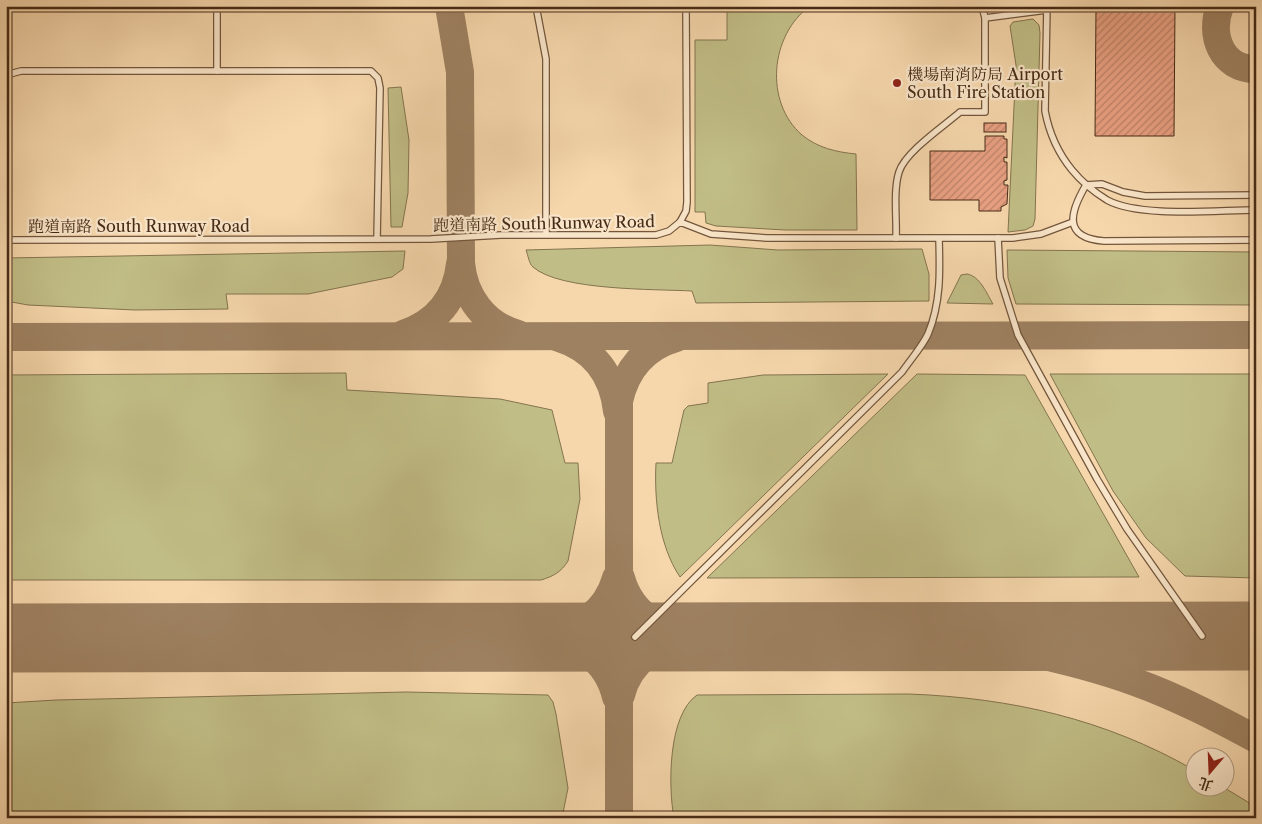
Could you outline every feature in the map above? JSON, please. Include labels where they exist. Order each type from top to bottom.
[{"type":"lane","points":[[217,6],[217,71]]},
{"type":"lane","points":[[536,6],[546,59],[546,234]]},
{"type":"lane","points":[[686,6],[687,202],[686,211],[680,222],[704,233],[786,239],[1026,237],[1073,222]]},
{"type":"lane","points":[[896,238],[897,182],[901,166],[960,112],[985,112],[986,18],[982,6]]},
{"type":"lane","points":[[986,18],[1047,8],[1045,111],[1048,125],[1062,158],[1086,185],[1107,200],[1133,208],[1154,210],[1256,210]]},
{"type":"lane","points":[[6,75],[21,71],[371,71],[378,78],[380,88],[377,239]]},
{"type":"lane","points":[[1086,185],[1102,184],[1123,192],[1145,196],[1256,195]]},
{"type":"lane","points":[[1086,185],[1074,207],[1073,222],[1083,236],[1096,240],[1256,240]]},
{"type":"lane","name":"跑道南路 South Runway Road","points":[[6,240],[377,239],[546,234],[656,235],[669,231],[680,222]]},
{"type":"lane","points":[[998,238],[1000,278],[1018,335],[1122,520],[1202,636]]},
{"type":"lane","points":[[635,637],[902,372],[927,335],[937,303],[940,275],[939,239]]},
{"type":"shaded area","points":[[727,6],[810,6],[797,19],[787,34],[780,51],[777,87],[782,105],[790,121],[802,135],[828,149],[856,154],[857,230],[785,230],[716,226],[706,223],[705,212],[695,212],[695,40],[727,40]]},
{"type":"shaded area","points":[[1033,19],[1039,25],[1040,33],[1035,219],[1033,226],[1025,230],[1008,232],[1016,65],[1010,26],[1013,22]]},
{"type":"shaded area","points":[[401,87],[409,140],[408,193],[402,227],[391,227],[388,88]]},
{"type":"shaded area","points":[[710,245],[778,250],[922,249],[929,274],[929,301],[696,303],[692,291],[633,289],[564,281],[546,275],[533,267],[526,250]]},
{"type":"shaded area","points":[[1007,250],[1256,252],[1256,305],[1016,304],[1008,278]]},
{"type":"shaded area","points":[[405,251],[403,269],[392,277],[308,294],[226,294],[228,309],[135,310],[28,305],[6,301],[6,258]]},
{"type":"shaded area","points":[[967,274],[976,278],[993,304],[947,303],[961,275]]},
{"type":"shaded area","points":[[346,373],[347,390],[500,399],[552,410],[565,463],[578,463],[580,499],[568,561],[563,568],[541,580],[6,580],[6,375]]},
{"type":"shaded area","points":[[888,374],[680,577],[667,551],[659,522],[656,463],[672,463],[684,410],[688,406],[708,403],[708,383],[763,375]]},
{"type":"shaded area","points":[[917,374],[1025,375],[1139,577],[707,578]]},
{"type":"shaded area","points":[[1050,374],[1256,374],[1256,578],[1185,576],[1146,538],[1113,491]]},
{"type":"shaded area","points":[[406,692],[548,695],[553,702],[556,714],[568,788],[562,818],[6,818],[6,703],[56,700]]},
{"type":"shaded area","points":[[909,694],[947,696],[1021,706],[1057,714],[1092,725],[1160,752],[1184,765],[1184,796],[1234,796],[1234,794],[1256,807],[1256,818],[674,818],[671,770],[675,734],[687,705],[697,695]]},
{"type":"building","points":[[1096,6],[1175,6],[1174,136],[1095,136]]},
{"type":"building","points":[[984,123],[1006,123],[1006,132],[984,132]]},
{"type":"building","name":"機場南消防局 Airport South Fire Station","points":[[985,136],[1004,136],[1004,139],[1007,139],[1007,158],[1004,157],[1004,162],[1007,162],[1007,180],[1004,181],[1004,185],[1008,185],[1007,204],[1001,207],[1001,211],[979,211],[979,200],[930,200],[930,151],[985,151]]},
{"type":"taxiway","points":[[449,6],[460,72],[461,263],[463,275],[472,298],[486,317],[506,330],[518,334]]},
{"type":"taxiway","points":[[1220,6],[1217,17],[1217,39],[1226,57],[1234,63],[1256,69]]},
{"type":"taxiway","points":[[403,334],[425,323],[442,308],[454,289],[460,264]]},
{"type":"taxiway","points":[[6,337],[1256,335]]},
{"type":"taxiway","points":[[559,338],[582,349],[600,365],[611,386],[617,411]]},
{"type":"taxiway","points":[[619,818],[619,401],[626,379],[646,353],[676,338]]},
{"type":"taxiway","points":[[544,636],[568,629],[589,618],[605,601],[616,578]]},
{"type":"taxiway","points":[[621,578],[633,603],[650,620],[661,626],[699,637]]},
{"type":"taxiway","points":[[1202,636],[1256,629]]},
{"type":"taxiway","points":[[935,636],[1036,654],[1111,674],[1181,701],[1256,739]]},
{"type":"taxiway","points":[[539,637],[565,642],[588,654],[605,672],[612,684],[616,697]]},
{"type":"taxiway","points":[[621,695],[631,672],[648,654],[669,643],[693,637]]},
{"type":"taxiway","points":[[6,652],[100,638]]},
{"type":"runway","points":[[6,638],[1256,636]]},
{"type":"place","name":"機場南消防局 Airport South Fire Station","points":[[897,83]]}]
